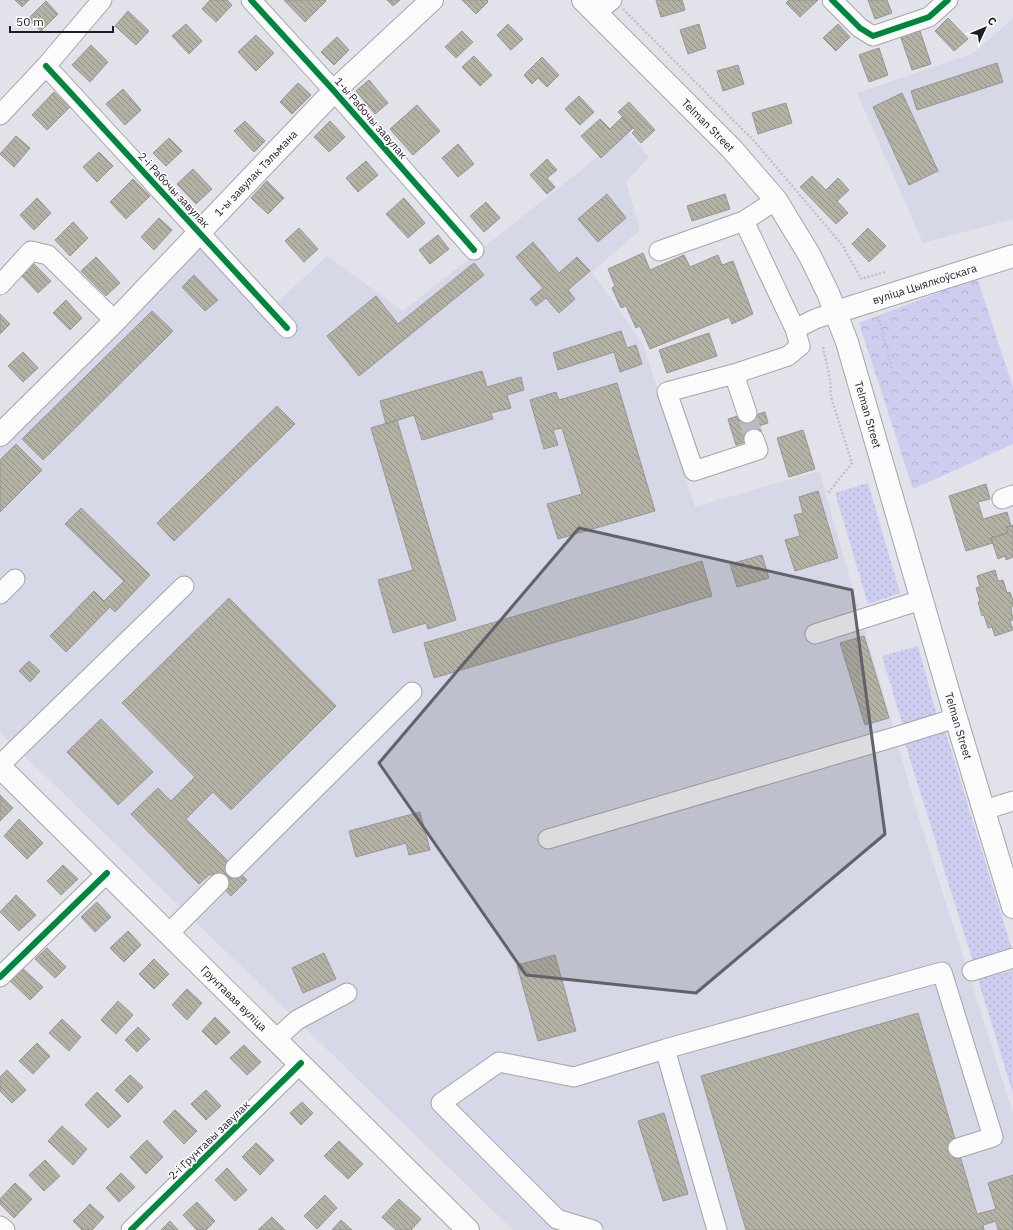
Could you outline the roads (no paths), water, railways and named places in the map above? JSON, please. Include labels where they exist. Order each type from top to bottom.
[{"type":"main road","name":"1-ы завулак Тэльмана","points":[[0,436],[115,321],[199,231],[334,91],[432,0]]},
{"type":"main road","name":"Telman Street","points":[[597,4],[731,148],[776,200],[810,256],[836,312],[847,342],[921,600],[1013,907]]},
{"type":"main road","name":"вуліца Цыялкоўскага","points":[[836,312],[1013,256]]},
{"type":"main road","name":"Грунтавая вуліца","points":[[0,766],[468,1230]]},
{"type":"street","name":"1-ы Рабочы завулак","points":[[252,0],[474,250]]},
{"type":"street","points":[[832,0],[860,28],[873,36],[929,16],[948,0]]},
{"type":"street","points":[[0,115],[46,66],[92,4]]},
{"type":"street","name":"2-і Рабочы завулак","points":[[46,66],[287,328]]},
{"type":"street","points":[[659,251],[744,221],[776,200]]},
{"type":"street","points":[[744,221],[795,329],[800,346],[788,356],[734,374],[667,392],[694,472],[758,450],[754,439]]},
{"type":"street","points":[[0,285],[31,250],[48,255],[115,321]]},
{"type":"street","points":[[795,329],[815,319],[836,312]]},
{"type":"street","points":[[734,374],[747,413]]},
{"type":"street","points":[[0,594],[16,579]]},
{"type":"street","points":[[0,766],[184,586]]},
{"type":"street","points":[[815,634],[921,600]]},
{"type":"street","points":[[235,868],[412,692]]},
{"type":"street","points":[[548,839],[956,718]]},
{"type":"street","points":[[984,810],[1013,801]]},
{"type":"street","points":[[0,977],[107,873]]},
{"type":"street","points":[[169,933],[219,883]]},
{"type":"street","points":[[972,971],[1013,958]]},
{"type":"street","points":[[593,1230],[557,1219],[441,1103],[499,1062],[574,1077],[665,1049],[942,972],[993,1137],[958,1148]]},
{"type":"street","points":[[276,1039],[297,1020],[347,993]]},
{"type":"street","points":[[665,1049],[717,1230]]},
{"type":"street","name":"2-і Грунтавы завулак","points":[[131,1230],[301,1063]]},
{"type":"street","points":[[0,1226],[5,1230]]},
{"type":"tunnel","points":[[747,413],[754,439]]}]
